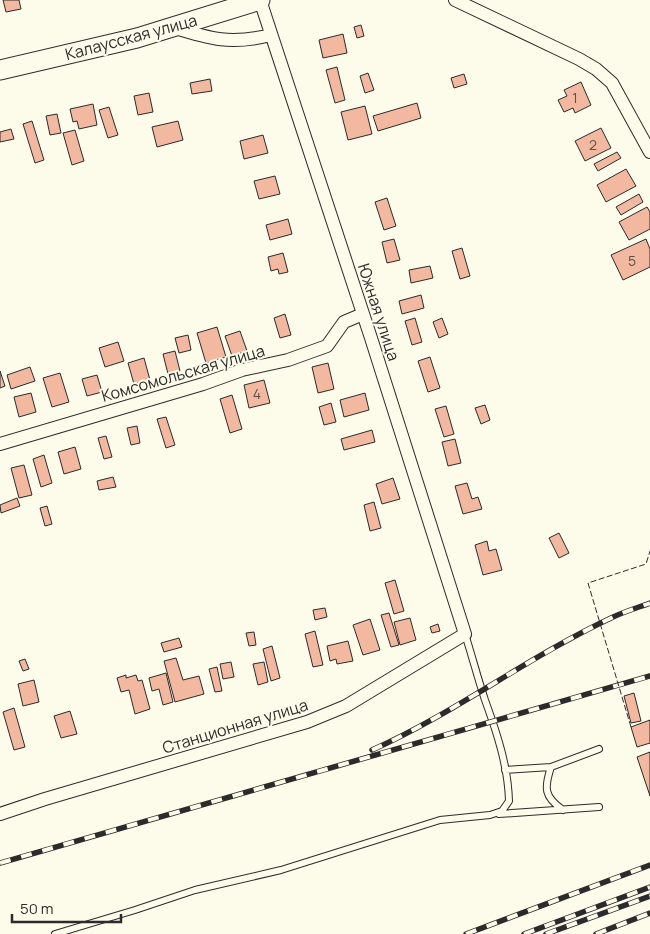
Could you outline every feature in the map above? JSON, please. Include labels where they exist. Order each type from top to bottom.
[{"type":"street","name":"Калаусская улица","points":[[0,70],[137,38],[260,0]]},
{"type":"street","name":"Южная улица","points":[[260,0],[465,634]]},
{"type":"street","points":[[455,0],[579,59],[596,69],[612,84],[650,152]]},
{"type":"street","points":[[172,27],[228,41],[252,40],[271,36]]},
{"type":"street","name":"Комсомольская улица","points":[[0,444],[203,384],[242,370],[288,360],[312,352],[327,346],[344,322],[363,314]]},
{"type":"street","name":"Станционная улица","points":[[0,814],[307,722],[346,706],[465,634]]},
{"type":"lane","points":[[465,634],[485,700],[494,722],[505,770],[509,801],[502,811],[490,815]]},
{"type":"lane","points":[[505,770],[551,767],[599,749]]},
{"type":"lane","points":[[551,767],[547,779],[546,792],[552,803],[563,810]]},
{"type":"lane","points":[[55,934],[195,890],[281,870],[440,820],[599,807]]},
{"type":"building","points":[[3,0],[19,0],[21,9],[6,12]]},
{"type":"building","points":[[361,25],[364,36],[357,38],[354,27]]},
{"type":"building","points":[[343,34],[347,53],[323,58],[319,40]]},
{"type":"building","points":[[337,67],[345,100],[335,103],[326,70]]},
{"type":"building","points":[[368,73],[374,90],[365,93],[360,76]]},
{"type":"building","points":[[464,74],[467,84],[454,88],[451,78]]},
{"type":"building","points":[[210,79],[212,91],[192,94],[190,83]]},
{"type":"building","points":[[581,82],[591,105],[575,113],[573,108],[564,112],[558,100],[567,96],[564,90]]},
{"type":"building","points":[[149,93],[153,112],[138,115],[134,96]]},
{"type":"building","points":[[417,103],[421,118],[378,131],[373,116]]},
{"type":"building","points":[[93,104],[97,125],[79,129],[77,121],[73,122],[70,109]]},
{"type":"building","points":[[365,106],[372,134],[348,140],[341,112]]},
{"type":"building","points":[[109,107],[118,135],[108,138],[99,110]]},
{"type":"building","points":[[57,114],[61,133],[50,135],[46,116]]},
{"type":"building","points":[[32,121],[44,160],[35,163],[23,124]]},
{"type":"building","points":[[178,121],[183,140],[157,147],[152,127]]},
{"type":"building","points":[[601,128],[611,148],[585,161],[575,141]]},
{"type":"building","points":[[11,129],[14,139],[0,142],[0,132]]},
{"type":"building","points":[[75,130],[84,161],[72,165],[63,133]]},
{"type":"building","points":[[263,135],[268,153],[244,159],[240,141]]},
{"type":"building","points":[[617,152],[621,158],[598,171],[594,164]]},
{"type":"building","points":[[626,169],[636,186],[606,202],[597,185]]},
{"type":"building","points":[[275,176],[280,194],[259,199],[254,181]]},
{"type":"building","points":[[639,194],[643,202],[621,215],[616,207]]},
{"type":"building","points":[[387,198],[396,226],[384,230],[375,202]]},
{"type":"building","points":[[647,207],[650,212],[650,229],[629,240],[619,222]]},
{"type":"building","points":[[288,219],[292,234],[270,240],[266,225]]},
{"type":"building","points":[[394,239],[400,260],[387,263],[382,242]]},
{"type":"building","points":[[646,239],[650,249],[650,267],[623,280],[611,255]]},
{"type":"building","points":[[462,248],[470,276],[460,279],[452,251]]},
{"type":"building","points":[[283,253],[288,272],[279,274],[278,269],[271,271],[268,257]]},
{"type":"building","points":[[430,266],[433,278],[411,283],[409,270]]},
{"type":"building","points":[[421,295],[424,308],[402,314],[399,301]]},
{"type":"building","points":[[285,314],[291,335],[280,338],[274,318]]},
{"type":"building","points":[[415,318],[422,342],[412,345],[405,321]]},
{"type":"building","points":[[442,318],[448,334],[439,338],[433,322]]},
{"type":"building","points":[[217,327],[226,357],[206,363],[197,333]]},
{"type":"building","points":[[240,331],[247,351],[232,356],[225,336]]},
{"type":"building","points":[[188,335],[191,350],[179,353],[175,338]]},
{"type":"building","points":[[118,342],[124,361],[105,367],[99,348]]},
{"type":"building","points":[[175,351],[180,371],[168,374],[163,354]]},
{"type":"building","points":[[430,357],[440,388],[428,392],[418,361]]},
{"type":"building","points":[[144,358],[150,380],[134,384],[128,363]]},
{"type":"building","points":[[328,363],[334,389],[318,393],[312,367]]},
{"type":"building","points":[[30,367],[35,381],[11,389],[7,375]]},
{"type":"building","points":[[0,371],[5,386],[0,388]]},
{"type":"building","points":[[60,373],[69,402],[52,407],[43,378]]},
{"type":"building","points":[[97,375],[102,392],[87,396],[82,379]]},
{"type":"building","points":[[264,380],[270,403],[249,408],[244,385]]},
{"type":"building","points":[[31,393],[36,412],[19,417],[14,397]]},
{"type":"building","points":[[365,393],[369,410],[344,417],[340,400]]},
{"type":"building","points":[[232,395],[242,429],[230,433],[220,399]]},
{"type":"building","points":[[331,403],[336,422],[324,425],[319,407]]},
{"type":"building","points":[[485,405],[490,420],[481,424],[475,408]]},
{"type":"building","points":[[446,406],[454,434],[444,437],[435,409]]},
{"type":"building","points":[[166,417],[175,445],[166,448],[157,419]]},
{"type":"building","points":[[137,426],[140,443],[131,445],[127,428]]},
{"type":"building","points":[[372,430],[375,442],[344,450],[341,439]]},
{"type":"building","points":[[106,436],[112,457],[104,459],[98,438]]},
{"type":"building","points":[[455,439],[461,463],[448,466],[442,442]]},
{"type":"building","points":[[75,447],[81,469],[64,474],[58,452]]},
{"type":"building","points":[[44,455],[52,483],[41,487],[33,459]]},
{"type":"building","points":[[24,465],[32,495],[19,498],[11,468]]},
{"type":"building","points":[[113,477],[116,487],[99,490],[97,481]]},
{"type":"building","points":[[393,478],[400,499],[382,504],[376,484]]},
{"type":"building","points":[[467,483],[472,499],[478,497],[482,509],[463,514],[455,486]]},
{"type":"building","points":[[17,498],[20,506],[1,513],[0,505]]},
{"type":"building","points":[[374,502],[381,528],[370,531],[364,505]]},
{"type":"building","points":[[47,506],[52,524],[45,526],[40,508]]},
{"type":"building","points":[[559,533],[569,553],[559,558],[549,538]]},
{"type":"building","points":[[487,541],[489,551],[496,549],[502,570],[483,575],[475,545]]},
{"type":"building","points":[[395,580],[404,611],[394,614],[385,583]]},
{"type":"building","points":[[325,608],[327,617],[315,620],[313,610]]},
{"type":"building","points":[[389,613],[399,645],[391,647],[381,615]]},
{"type":"building","points":[[410,618],[416,640],[400,645],[394,622]]},
{"type":"building","points":[[370,619],[380,650],[363,655],[353,625]]},
{"type":"building","points":[[438,624],[440,631],[432,633],[430,627]]},
{"type":"building","points":[[315,631],[323,665],[313,667],[305,634]]},
{"type":"building","points":[[254,632],[256,645],[249,646],[246,633]]},
{"type":"building","points":[[179,638],[182,647],[164,652],[161,643]]},
{"type":"building","points":[[348,641],[353,661],[337,664],[336,659],[330,661],[327,646]]},
{"type":"building","points":[[272,646],[280,678],[271,681],[263,649]]},
{"type":"building","points":[[176,658],[183,680],[199,676],[204,694],[175,702],[164,661]]},
{"type":"building","points":[[25,659],[29,669],[23,671],[19,661]]},
{"type":"building","points":[[231,662],[234,677],[223,679],[220,664]]},
{"type":"building","points":[[264,662],[268,682],[258,685],[253,664]]},
{"type":"building","points":[[217,667],[222,691],[215,692],[209,669]]},
{"type":"building","points":[[166,673],[173,702],[163,705],[159,689],[152,691],[149,678]]},
{"type":"building","points":[[126,675],[126,678],[136,675],[138,681],[142,680],[150,709],[135,714],[129,690],[121,692],[117,678]]},
{"type":"building","points":[[34,680],[39,702],[23,706],[18,684]]},
{"type":"building","points":[[634,693],[641,721],[631,723],[624,696]]},
{"type":"building","points":[[14,708],[25,747],[14,750],[3,712]]},
{"type":"building","points":[[70,711],[77,734],[61,738],[54,716]]},
{"type":"building","points":[[650,720],[650,743],[637,747],[631,727]]},
{"type":"building","points":[[650,752],[650,796],[637,757]]},
{"type":"railway","points":[[372,750],[433,719],[580,633],[650,603]]},
{"type":"railway","points":[[0,863],[650,676]]},
{"type":"railway","points":[[466,934],[650,865]]},
{"type":"railway","points":[[524,934],[650,887]]},
{"type":"railway","points":[[546,934],[650,896]]},
{"type":"railway","points":[[596,934],[650,913]]},
{"type":"fence","points":[[631,727],[588,583],[646,564],[650,551]]}]
